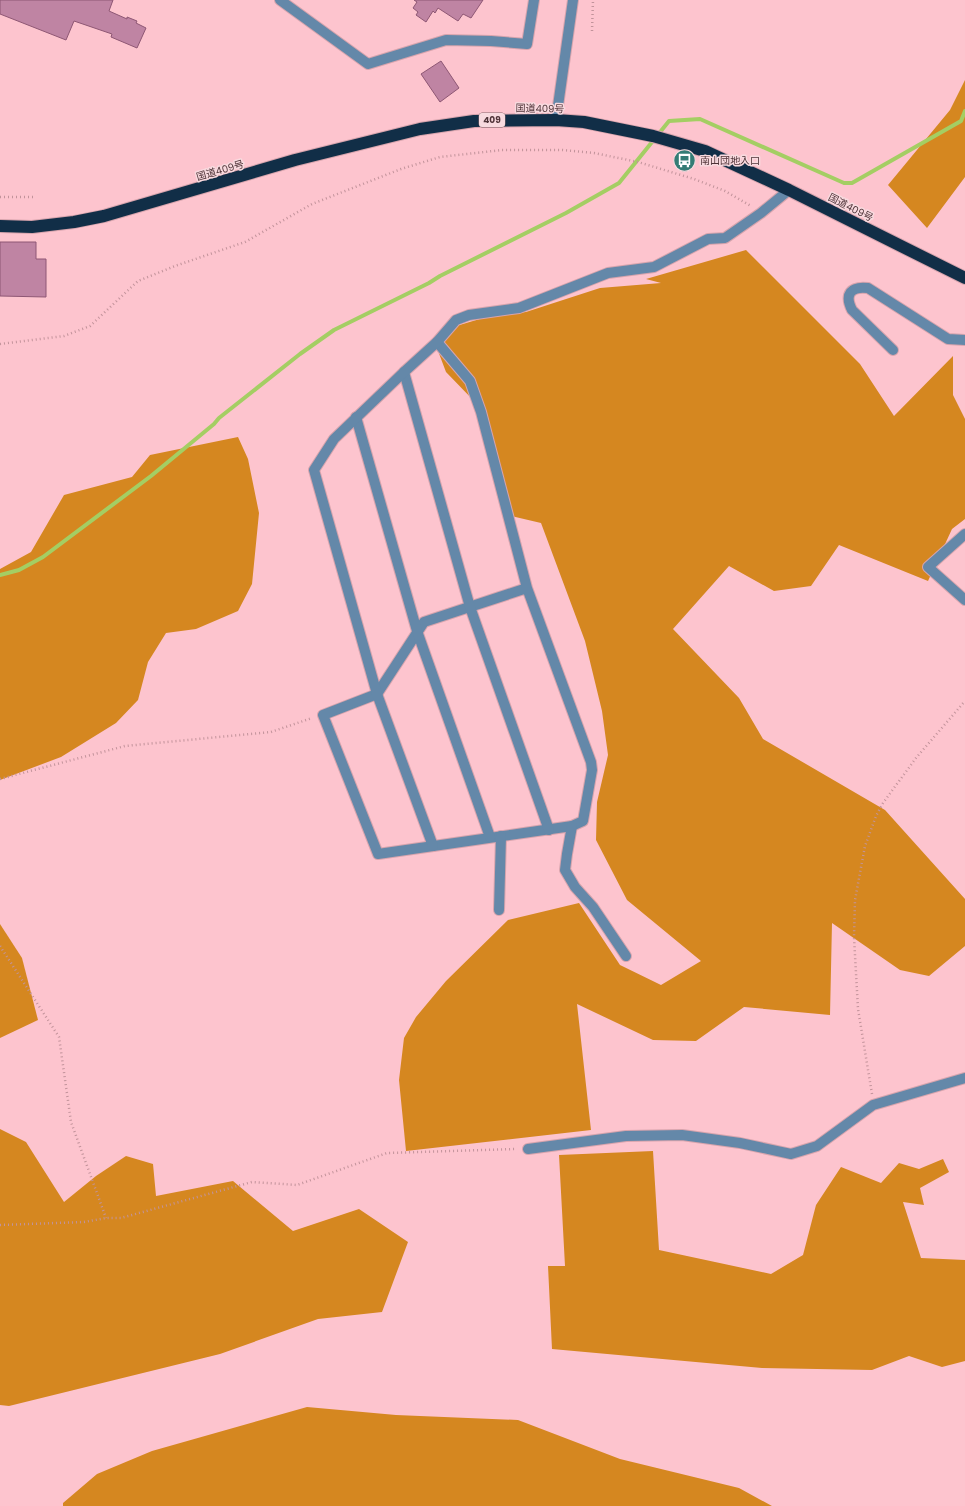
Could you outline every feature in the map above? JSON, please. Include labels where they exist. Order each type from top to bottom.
[{"type":"highway","name":"国道409号","points":[[0,226],[32,227],[74,222],[104,216],[295,160],[420,129],[474,121],[556,120],[584,122],[653,136],[705,151],[789,190],[965,278]]},
{"type":"street","points":[[280,0],[368,64],[446,40],[491,41],[527,44],[534,0]]},
{"type":"street","points":[[556,120],[573,0]]},
{"type":"street","points":[[433,846],[377,694],[314,470],[334,440],[356,417],[437,342],[456,320],[469,316],[518,308],[608,273],[654,267],[708,240],[725,238],[761,213],[789,190]]},
{"type":"street","points":[[893,350],[852,310],[848,302],[849,295],[853,290],[861,287],[868,288],[948,338],[965,340]]},
{"type":"street","points":[[437,342],[470,381],[482,412],[527,588],[591,762],[592,770],[583,821],[572,826],[378,854],[323,715],[377,694],[424,622],[527,588]]},
{"type":"street","points":[[404,372],[470,607],[549,830]]},
{"type":"street","points":[[356,417],[418,631],[496,836],[499,910]]},
{"type":"street","points":[[965,534],[928,567],[965,600]]},
{"type":"street","points":[[572,826],[566,854],[565,870],[575,886],[593,907],[626,956]]},
{"type":"street","points":[[528,1149],[626,1136],[682,1135],[740,1143],[791,1154],[817,1146],[873,1105],[965,1078]]},
{"type":"path","points":[[592,31],[593,0]]},
{"type":"path","points":[[0,344],[64,336],[90,326],[138,282],[175,266],[245,242],[312,204],[402,169],[440,157],[502,150],[562,150],[594,153],[638,162],[694,179],[725,191],[761,213]]},
{"type":"path","points":[[0,196],[33,197]]},
{"type":"path","points":[[873,1105],[858,1009],[854,936],[855,900],[865,846],[876,816],[883,803],[916,758],[965,701]]},
{"type":"path","points":[[0,778],[125,746],[271,732],[323,715]]},
{"type":"path","points":[[0,946],[59,1037],[71,1122],[106,1218]]},
{"type":"path","points":[[0,1225],[84,1222],[106,1218],[122,1218],[252,1182],[297,1185],[387,1154],[528,1149]]},
{"type":"shaded area","points":[[965,80],[965,177],[927,228],[888,185],[950,110]]},
{"type":"shaded area","points":[[746,250],[860,364],[894,416],[953,356],[953,395],[965,419],[965,519],[952,529],[928,581],[839,545],[811,586],[774,591],[729,566],[673,629],[739,698],[763,739],[885,810],[965,899],[965,946],[929,976],[900,970],[832,923],[830,1015],[744,1007],[696,1041],[653,1040],[577,1004],[591,1130],[406,1151],[399,1080],[404,1038],[416,1017],[446,981],[508,920],[579,903],[620,965],[661,985],[701,961],[627,900],[596,840],[597,802],[608,755],[602,711],[585,641],[541,523],[503,514],[475,402],[446,372],[435,343],[453,327],[493,315],[526,312],[600,288],[661,283],[646,279]]},
{"type":"shaded area","points":[[238,437],[248,459],[259,513],[252,584],[238,611],[196,629],[166,633],[148,662],[138,700],[116,723],[61,757],[0,780],[0,569],[31,552],[64,495],[132,477],[150,455]]},
{"type":"shaded area","points":[[0,924],[22,958],[38,1020],[0,1038]]},
{"type":"shaded area","points":[[0,1129],[26,1142],[64,1202],[96,1176],[126,1156],[153,1164],[156,1196],[233,1181],[293,1231],[359,1209],[408,1242],[382,1312],[318,1319],[220,1354],[9,1406],[0,1405]]},
{"type":"shaded area","points":[[653,1151],[659,1250],[771,1274],[803,1255],[816,1205],[841,1167],[881,1183],[899,1163],[919,1169],[943,1159],[949,1172],[920,1188],[924,1205],[903,1202],[921,1258],[965,1260],[965,1361],[942,1367],[909,1356],[872,1370],[762,1368],[552,1349],[548,1266],[565,1266],[559,1155]]},
{"type":"shaded area","points":[[307,1407],[396,1415],[518,1420],[620,1459],[739,1488],[772,1506],[63,1506],[63,1503],[97,1474],[152,1451]]},
{"type":"building","points":[[0,0],[113,0],[109,11],[127,19],[127,17],[137,21],[136,23],[146,28],[137,48],[111,37],[112,34],[74,21],[66,40],[0,14]]},
{"type":"building","points":[[414,0],[483,0],[471,18],[463,14],[458,21],[438,8],[435,13],[433,11],[426,22],[416,15],[418,12],[413,8],[417,2]]},
{"type":"building","points":[[441,61],[459,88],[440,102],[421,74]]},
{"type":"building","points":[[0,242],[36,242],[36,259],[46,259],[46,297],[0,296]]},
{"type":"waterway","points":[[0,575],[19,570],[43,557],[151,476],[214,424],[219,418],[300,354],[334,330],[566,213],[619,183],[669,121],[700,119],[844,183],[852,183],[961,121],[965,111]]},
{"type":"place","name":"南山団地入口","points":[[684,160]]}]
